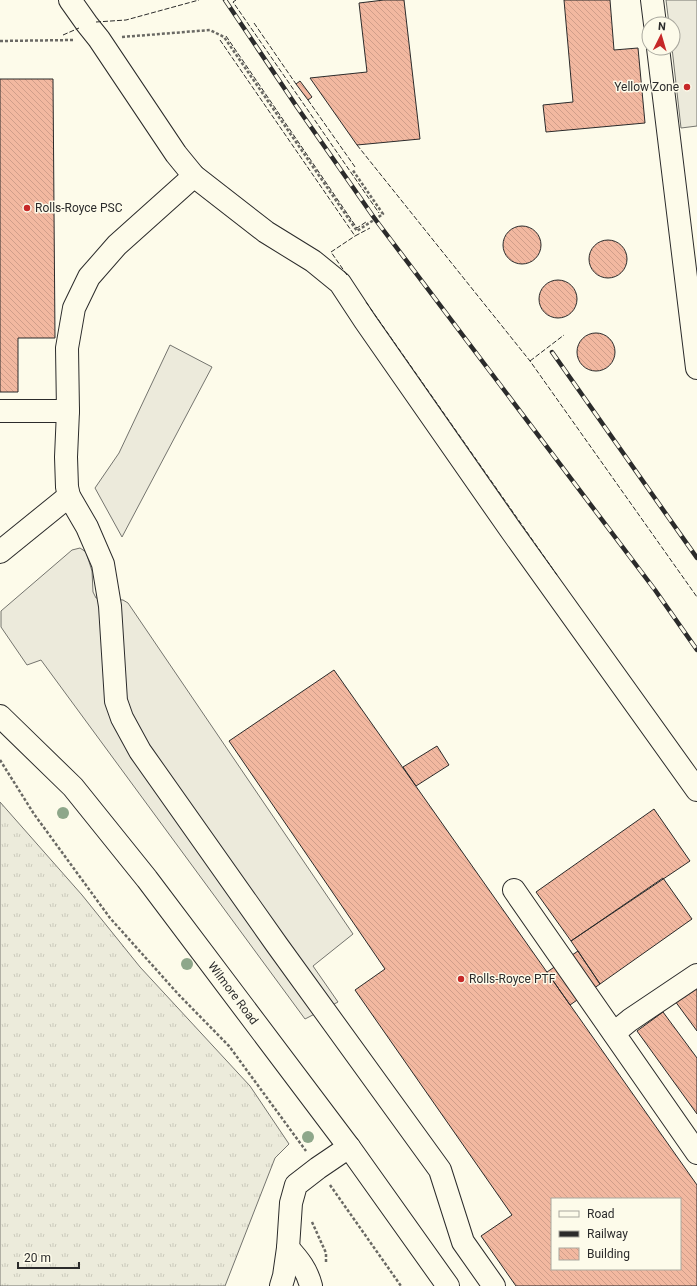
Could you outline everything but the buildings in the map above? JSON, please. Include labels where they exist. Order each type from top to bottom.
[{"type":"street","points":[[70,0],[86,24],[99,39],[176,154],[194,176],[266,232],[313,261],[340,283],[510,529],[697,790]]},
{"type":"street","points":[[652,0],[654,16]]},
{"type":"street","points":[[659,56],[697,368]]},
{"type":"street","points":[[194,176],[117,245],[89,277],[74,308],[67,348],[67,487],[69,496],[87,527],[103,564],[110,606],[116,701],[122,718],[140,751],[196,828],[277,945],[440,1170],[463,1242],[494,1286]]},
{"type":"street","points":[[0,411],[68,411]]},
{"type":"street","points":[[0,552],[69,496]]},
{"type":"street","name":"Wilmore Road","points":[[0,716],[73,787],[147,879],[349,1147],[448,1286]]},
{"type":"street","points":[[514,890],[697,1153]]},
{"type":"street","points":[[614,1033],[630,1020],[697,975]]},
{"type":"street","points":[[281,1286],[288,1248],[291,1203],[296,1185],[349,1147]]},
{"type":"street","points":[[288,1248],[302,1264],[309,1277],[311,1286]]},
{"type":"path","points":[[0,41],[99,39],[210,30],[224,38],[357,231],[384,214],[352,169]]},
{"type":"path","points":[[0,760],[34,814],[110,918],[179,995],[229,1046],[318,1168],[400,1286]]},
{"type":"path","points":[[311,1221],[326,1252],[325,1268]]},
{"type":"green space","points":[[0,802],[82,895],[140,967],[250,1086],[289,1144],[275,1158],[225,1286],[0,1286]]},
{"type":"shaded area","name":"Yellow Zone","points":[[666,0],[697,0],[697,126],[681,128],[673,56],[681,56],[681,16],[668,16]]},
{"type":"shaded area","points":[[170,345],[212,367],[122,537],[95,488],[119,453]]},
{"type":"shaded area","points":[[80,548],[86,552],[92,571],[93,592],[96,598],[123,600],[128,603],[353,934],[313,966],[338,1002],[305,1019],[41,660],[27,665],[1,627],[1,611],[72,550]]},
{"type":"railway","points":[[225,0],[375,219],[655,590],[697,650]]},
{"type":"railway","points":[[552,352],[697,558]]},
{"type":"fence","points":[[96,22],[126,20],[199,0]]},
{"type":"fence","points":[[236,0],[233,2],[379,213]]},
{"type":"fence","points":[[254,23],[296,84]]},
{"type":"fence","points":[[63,35],[79,28]]},
{"type":"fence","points":[[226,36],[357,228],[366,222]]},
{"type":"fence","points":[[220,40],[355,236],[370,228]]},
{"type":"fence","points":[[308,100],[355,167]]},
{"type":"fence","points":[[357,145],[530,361],[697,597]]},
{"type":"fence","points":[[347,275],[331,252],[355,236]]},
{"type":"fence","points":[[366,302],[557,575]]},
{"type":"fence","points":[[530,361],[564,335]]},
{"type":"place","name":"Yellow Zone","points":[[687,87]]},
{"type":"place","name":"Rolls-Royce PSC","points":[[27,208]]},
{"type":"place","name":"Rolls-Royce PTF","points":[[461,979]]}]
